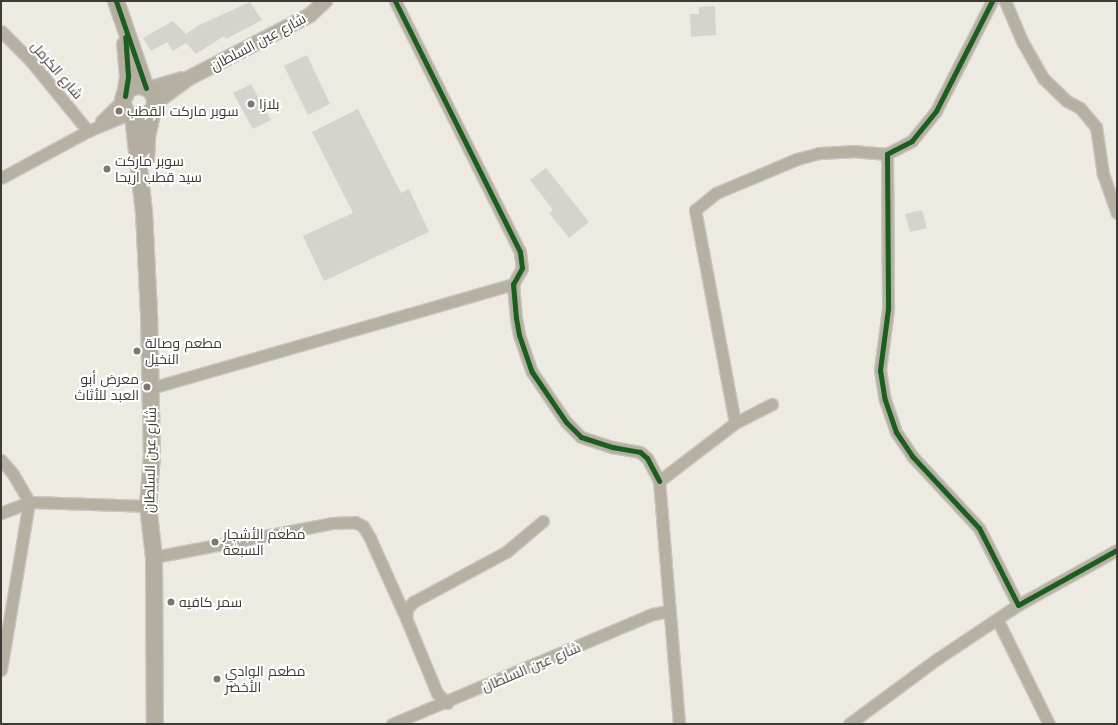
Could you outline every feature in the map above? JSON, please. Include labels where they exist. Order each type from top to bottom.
[{"type":"main road","points":[[116,1],[150,97],[147,116],[131,115],[124,107],[124,97],[128,76],[125,27]]},
{"type":"main road","points":[[124,97],[135,87],[150,97]]},
{"type":"main road","name":"شارع عين السلطان","points":[[142,196],[150,97]]},
{"type":"main road","name":"شارع عين السلطان","points":[[131,115],[142,196],[151,388],[152,455],[148,506],[154,557],[155,724]]},
{"type":"street","name":"شارع عين السلطان","points":[[150,97],[310,14],[325,1]]},
{"type":"street","points":[[151,388],[513,284],[520,274],[522,262],[511,230],[395,1]]},
{"type":"street","points":[[735,423],[695,210],[716,193],[797,159],[819,153],[853,151],[887,154],[912,140],[936,111],[992,1]]},
{"type":"street","points":[[1005,1],[1022,41],[1043,78],[1067,101],[1080,108],[1096,127],[1102,174],[1117,213]]},
{"type":"street","name":"شارع الكرمل","points":[[1,31],[30,60],[88,131]]},
{"type":"street","points":[[88,131],[110,114],[124,97]]},
{"type":"street","points":[[1,178],[88,131],[131,115]]},
{"type":"street","points":[[887,154],[888,309],[880,370],[885,400],[896,432],[912,456],[979,528],[1018,605]]},
{"type":"street","points":[[513,284],[519,335],[532,372],[566,422],[580,437],[590,441],[640,452],[647,458],[659,481],[679,724]]},
{"type":"street","points":[[659,481],[735,423],[772,404]]},
{"type":"street","points":[[1,460],[13,474],[29,502],[1,670]]},
{"type":"street","points":[[1,513],[29,502],[148,506]]},
{"type":"street","points":[[406,618],[407,609],[413,602],[506,552],[543,521]]},
{"type":"street","points":[[154,557],[332,523],[355,522],[366,530],[396,594],[437,693],[447,702]]},
{"type":"street","points":[[849,724],[1018,605],[1117,550]]},
{"type":"street","points":[[396,594],[402,600],[413,602]]},
{"type":"street","name":"شارع عين السلطان","points":[[392,724],[653,614],[669,611]]},
{"type":"street","points":[[997,619],[1049,724]]},
{"type":"building","points":[[250,2],[262,20],[226,39],[224,36],[196,54],[186,43],[173,51],[167,42],[151,51],[143,38],[173,21],[186,34],[199,25]]},
{"type":"building","points":[[715,6],[716,35],[691,37],[690,14],[699,14],[699,7]]},
{"type":"building","points":[[307,55],[330,104],[308,115],[284,66]]},
{"type":"building","points":[[251,84],[271,120],[253,129],[233,93]]},
{"type":"building","points":[[358,109],[401,193],[409,189],[429,232],[324,281],[303,236],[353,213],[312,132]]},
{"type":"building","points":[[546,168],[589,222],[569,238],[549,213],[553,210],[530,180]]},
{"type":"building","points":[[922,210],[927,228],[910,232],[905,214]]},
{"type":"cycle path","points":[[116,1],[146,88]]},
{"type":"cycle path","points":[[395,1],[520,252],[522,268],[513,284],[516,318],[519,335],[532,372],[566,422],[581,437],[612,447],[640,452],[647,458],[659,481]]},
{"type":"cycle path","points":[[992,1],[936,111],[912,141],[887,154],[888,309],[880,370],[885,400],[896,432],[912,456],[979,528],[1018,605],[1117,550]]},
{"type":"cycle path","points":[[125,37],[128,76],[125,96]]},
{"type":"place","name":"بلازا","points":[[251,104]]},
{"type":"place","name":"سوبر ماركت القطب","points":[[119,111]]},
{"type":"place","name":"سوبر ماركت سيد قطب اريحا","points":[[107,169]]},
{"type":"place","name":"مطعم وصالة النخيل","points":[[137,351]]},
{"type":"place","name":"معرض أبو العبد للأثاث","points":[[147,387]]},
{"type":"place","name":"مطعم الأشجار السبعة","points":[[215,542]]},
{"type":"place","name":"سمر كافيه","points":[[171,602]]},
{"type":"place","name":"مطعم الوادي الأخضر","points":[[217,679]]}]
